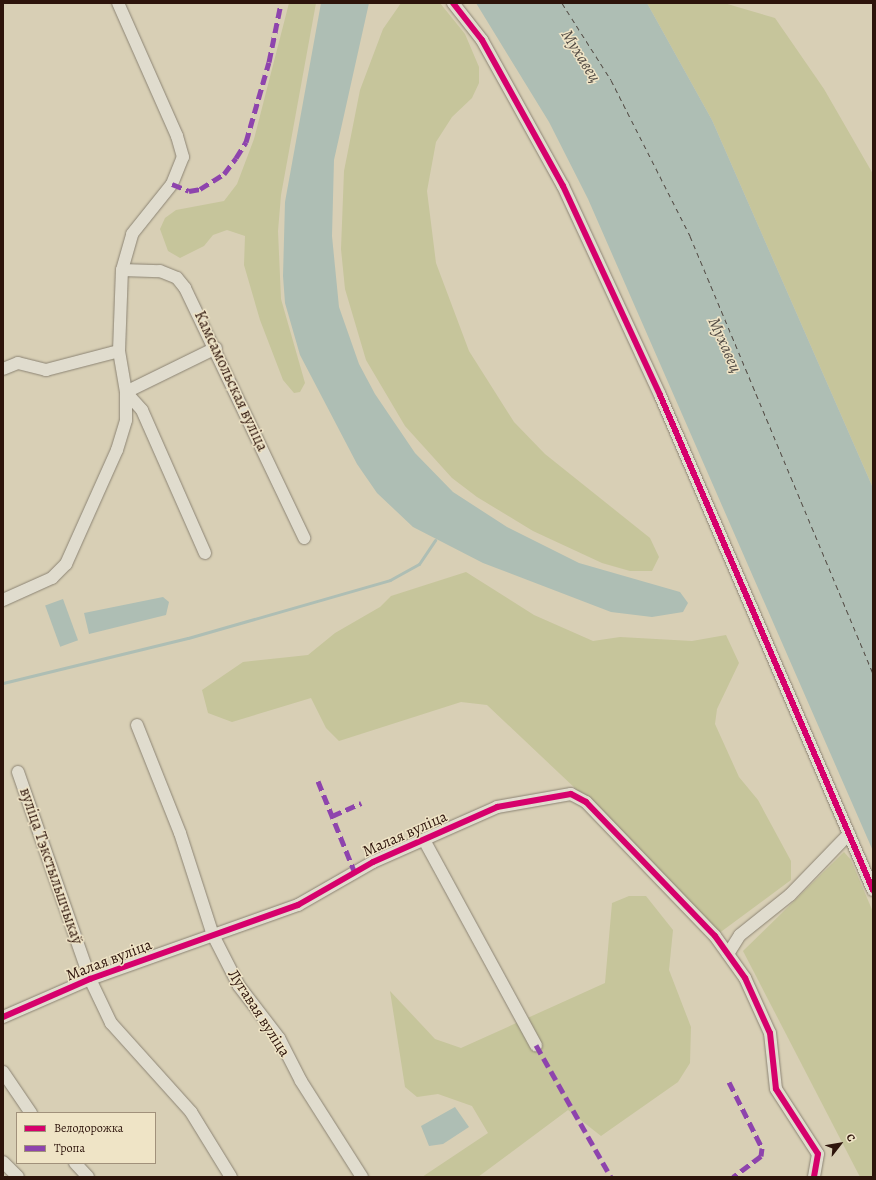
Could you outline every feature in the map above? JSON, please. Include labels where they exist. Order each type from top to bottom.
[{"type":"street","points":[[3,600],[52,578],[66,564],[117,450],[126,420],[126,392],[119,351],[122,270],[132,234],[172,184],[183,157],[177,136],[118,3]]},
{"type":"street","points":[[453,3],[482,40],[563,186],[660,395],[873,890]]},
{"type":"street","name":"Камсамольская вуліца","points":[[122,270],[160,271],[177,278],[194,301],[304,538]]},
{"type":"street","points":[[126,392],[216,348]]},
{"type":"street","points":[[3,369],[18,364],[46,370],[119,351]]},
{"type":"street","points":[[126,392],[142,410],[205,553]]},
{"type":"street","name":"Лугавая вуліца","points":[[137,726],[180,833],[212,935],[239,986],[279,1038],[301,1081],[362,1177]]},
{"type":"street","name":"вуліца Тэкстыльшчыкаў","points":[[18,772],[90,979],[111,1024],[192,1112],[231,1177]]},
{"type":"street","name":"Малая вуліца","points":[[3,1017],[90,979],[298,905],[373,862],[497,807],[571,794],[586,802],[728,954],[745,978],[770,1033],[776,1089],[816,1147],[818,1168],[814,1177]]},
{"type":"street","points":[[728,954],[740,935],[790,895],[849,834]]},
{"type":"street","name":"Малая вуліца","points":[[424,840],[536,1045]]},
{"type":"street","points":[[3,1072],[30,1112]]},
{"type":"street","points":[[3,1162],[18,1177]]},
{"type":"street","points":[[76,1164],[88,1177]]},
{"type":"green space","points":[[289,3],[316,3],[281,195],[278,231],[281,299],[305,383],[300,392],[294,393],[283,380],[260,320],[244,265],[245,236],[227,230],[213,235],[204,246],[180,258],[168,251],[160,229],[165,218],[176,210],[224,201],[237,184],[254,139]]},
{"type":"green space","points":[[401,3],[440,3],[465,34],[479,67],[479,83],[472,98],[452,117],[436,142],[427,191],[436,263],[469,351],[514,422],[545,454],[650,538],[659,557],[652,571],[630,571],[602,563],[533,531],[477,497],[452,478],[405,426],[366,360],[345,289],[341,249],[344,171],[360,90],[383,29]]},
{"type":"green space","points":[[647,3],[724,3],[775,18],[824,89],[873,174],[873,488],[712,120]]},
{"type":"green space","points":[[466,572],[534,615],[593,641],[620,637],[692,641],[726,635],[739,663],[717,709],[715,724],[739,777],[758,800],[791,861],[791,880],[718,934],[613,824],[487,705],[461,702],[339,741],[326,728],[311,698],[232,722],[208,713],[202,690],[243,662],[308,655],[335,633],[380,607],[391,596]]},
{"type":"green space","points":[[844,852],[851,860],[873,912],[873,1177],[860,1177],[743,951]]},
{"type":"green space","points":[[629,896],[646,896],[673,930],[669,970],[691,1027],[690,1063],[678,1082],[601,1136],[568,1110],[478,1177],[422,1177],[488,1133],[472,1106],[438,1094],[417,1097],[405,1087],[390,991],[435,1039],[461,1048],[605,983],[612,903]]},
{"type":"water","points":[[321,3],[369,3],[334,160],[332,236],[339,307],[359,364],[375,394],[415,453],[453,492],[507,527],[579,563],[680,592],[688,603],[683,612],[652,617],[611,612],[483,563],[413,527],[377,493],[357,464],[300,355],[285,303],[283,276],[285,202]]},
{"type":"water","name":"Мухавец","points":[[476,3],[647,3],[712,120],[873,488],[873,851],[588,199],[549,122]]},
{"type":"water","points":[[163,597],[169,602],[166,615],[89,634],[84,613]]},
{"type":"water","points":[[63,599],[78,640],[60,647],[45,605]]},
{"type":"water","points":[[455,1107],[469,1127],[443,1144],[429,1146],[421,1126]]},
{"type":"waterway","points":[[3,683],[188,638],[390,580],[419,564],[435,540]]},
{"type":"ferry route","points":[[562,3],[611,80],[690,236],[873,673]]},
{"type":"marked path","points":[[172,184],[189,191],[200,189],[224,174],[246,142],[269,62],[281,3]]},
{"type":"marked path","points":[[318,781],[355,873]]},
{"type":"marked path","points":[[332,816],[361,803]]},
{"type":"marked path","points":[[536,1045],[611,1177]]},
{"type":"marked path","points":[[729,1082],[762,1148],[761,1156],[733,1177]]},
{"type":"cycle path","points":[[453,3],[482,40],[563,186],[660,395],[873,890]]},
{"type":"cycle path","points":[[3,1017],[90,979],[298,905],[373,862],[497,807],[571,794],[586,802],[715,936],[745,978],[770,1033],[776,1089],[818,1154],[814,1177]]}]
